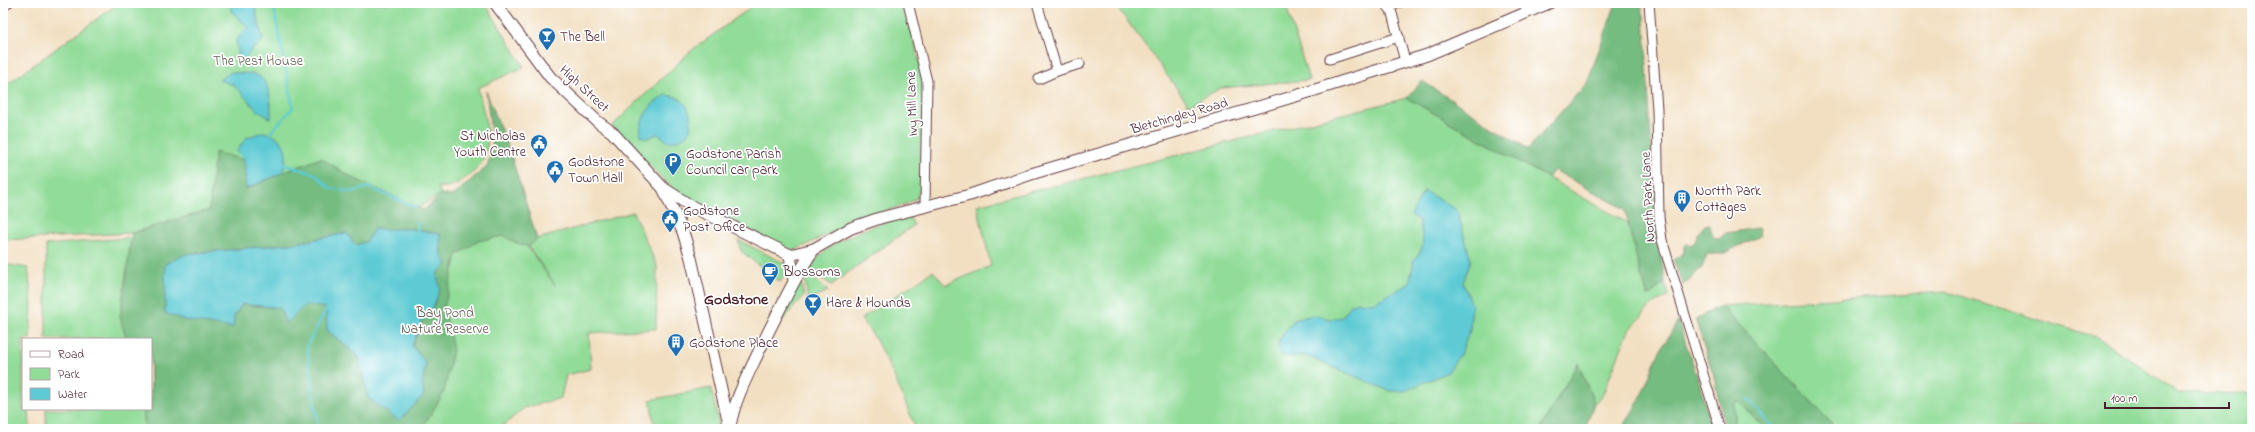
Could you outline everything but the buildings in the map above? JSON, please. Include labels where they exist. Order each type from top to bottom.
[{"type":"main road","name":"High Street","points":[[495,3],[550,77],[598,122],[612,132],[663,188]]},
{"type":"main road","name":"Bletchingley Road","points":[[814,249],[851,228],[925,206],[970,195],[1031,174],[1292,98],[1405,61],[1530,13],[1549,3]]},
{"type":"main road","points":[[663,188],[691,206],[790,255],[814,249]]},
{"type":"main road","points":[[663,188],[678,221],[691,258],[730,429]]},
{"type":"main road","points":[[678,221],[691,206]]},
{"type":"main road","points":[[730,429],[737,398],[794,281],[814,249]]},
{"type":"main road","points":[[790,255],[794,281]]},
{"type":"main road","points":[[721,392],[737,398]]},
{"type":"street","points":[[3,7],[8,3]]},
{"type":"street","name":"Ivy Mill Lane","points":[[908,3],[927,81],[925,206]]},
{"type":"street","points":[[1037,3],[1056,71]]},
{"type":"street","points":[[1399,3],[1387,5],[1399,37],[1405,61]]},
{"type":"street","name":"North Park Lane","points":[[1649,3],[1657,109],[1659,217],[1662,240],[1720,429]]},
{"type":"street","points":[[1330,59],[1399,37]]},
{"type":"street","points":[[1039,79],[1056,71],[1080,64]]},
{"type":"green space","points":[[119,3],[485,3],[524,67],[478,88],[488,138],[487,150],[483,160],[476,170],[454,184],[445,187],[438,187],[441,194],[409,213],[430,212],[524,242],[555,285],[529,247],[537,239],[633,212],[657,266],[656,329],[589,333],[591,369],[566,375],[561,398],[524,408],[499,429],[46,429],[46,410],[152,410],[152,338],[46,338],[46,245],[402,214],[209,210],[132,233],[3,240],[3,87]]},
{"type":"green space","points":[[757,3],[904,3],[922,72],[925,104],[921,188],[917,198],[904,205],[856,220],[796,250],[785,249],[678,195],[612,126],[692,50]]},
{"type":"green space","points":[[1114,3],[1285,3],[1309,80],[1221,88],[1189,105]]},
{"type":"green space","points":[[1616,3],[1640,3],[1644,16],[1655,210],[1665,283],[1648,296],[1639,269],[1625,209],[1554,170],[1548,178],[1407,98],[1422,81],[1528,149],[1587,83]]},
{"type":"green space","name":"Bay Pond Nature Reserve","points":[[486,91],[511,155],[537,239],[529,247],[514,242],[504,236],[478,241],[457,255],[444,308],[453,350],[444,392],[430,416],[420,429],[145,429],[143,410],[152,410],[152,338],[126,338],[120,317],[132,233],[209,210],[215,152],[244,160],[246,189],[321,158],[353,178],[424,210],[441,194],[450,196],[455,194],[487,166],[493,149]],"holes":[[[411,229],[440,234],[441,254],[432,310],[423,318],[412,346],[426,363],[422,385],[424,395],[368,398],[359,357],[327,330],[326,308],[305,305],[280,308],[242,304],[234,317],[186,254],[297,243],[347,233],[355,245]]]},
{"type":"green space","points":[[1407,98],[1628,223],[1648,295],[1665,283],[1669,296],[1651,306],[1629,330],[1601,398],[1594,403],[1578,363],[1540,429],[916,429],[895,378],[875,338],[861,319],[933,271],[945,285],[991,266],[977,205]]},
{"type":"green space","points":[[909,216],[914,225],[831,285],[808,268],[818,257],[842,240],[867,228]]},
{"type":"green space","points":[[1705,225],[1709,225],[1712,234],[1719,239],[1726,233],[1758,228],[1760,236],[1722,254],[1707,254],[1702,268],[1683,285],[1673,260],[1683,254],[1686,244],[1691,245],[1696,241],[1697,235]]},
{"type":"green space","points":[[738,240],[784,263],[788,270],[780,282],[741,251]]},
{"type":"green space","points":[[3,264],[28,268],[32,304],[30,338],[22,338],[22,410],[29,410],[30,429],[3,429]]},
{"type":"green space","points":[[804,274],[813,278],[828,291],[808,300]]},
{"type":"green space","points":[[800,278],[804,296],[779,324]]},
{"type":"green space","points":[[1947,292],[2099,338],[2180,394],[2252,393],[2252,429],[1837,429],[1721,306]]},
{"type":"green space","points":[[1721,306],[1837,429],[1765,429],[1738,400],[1734,405],[1736,429],[1725,429],[1714,377],[1695,319]]},
{"type":"green space","points":[[1678,321],[1700,385],[1711,429],[1622,429],[1639,401],[1659,353]]},
{"type":"green space","points":[[1578,363],[1594,403],[1585,429],[1540,429]]},
{"type":"green space","points":[[711,388],[720,429],[655,429],[650,400]]},
{"type":"green space","points":[[1738,399],[1765,429],[1736,429],[1734,405]]},
{"type":"water","points":[[231,3],[254,3],[263,40],[249,53],[241,66],[236,41],[248,27],[231,11]]},
{"type":"water","points":[[231,72],[254,74],[264,81],[269,93],[271,119],[257,110],[234,85],[219,80]]},
{"type":"water","points":[[665,95],[677,97],[685,104],[690,113],[691,123],[689,133],[682,138],[671,142],[668,142],[658,134],[645,139],[640,134],[644,116],[655,103]]},
{"type":"water","points":[[263,132],[277,137],[281,141],[286,152],[285,166],[282,173],[246,189],[244,160],[237,151],[246,138]]},
{"type":"water","points":[[1424,191],[1457,210],[1471,260],[1463,283],[1472,304],[1470,330],[1461,353],[1448,372],[1405,391],[1390,391],[1304,355],[1294,357],[1280,355],[1278,341],[1294,320],[1313,315],[1330,319],[1342,317],[1351,305],[1357,302],[1373,303],[1409,284],[1413,261],[1420,251],[1423,242],[1419,220],[1411,215]]},
{"type":"water","points":[[374,229],[411,229],[440,234],[441,254],[447,264],[437,274],[440,289],[432,310],[423,318],[412,346],[426,363],[422,385],[424,395],[399,421],[368,398],[359,357],[327,330],[326,308],[305,305],[286,324],[280,308],[242,304],[234,317],[233,328],[184,320],[165,313],[165,264],[186,254],[297,243],[347,233],[355,245],[366,242]]},
{"type":"waterway","points":[[271,136],[269,134],[293,108],[273,3]]},
{"type":"waterway","points":[[284,162],[286,165],[315,174],[330,188],[352,192],[369,187],[415,207]]},
{"type":"waterway","points":[[416,232],[418,230],[417,223]]},
{"type":"waterway","points":[[318,429],[307,346],[328,306]]},
{"type":"waterway","points":[[1748,399],[1775,429]]},
{"type":"place","name":"The Bell","points":[[547,51]]},
{"type":"place","name":"St Nicholas Youth Centre","points":[[539,158]]},
{"type":"place","name":"Godstone Parish Council car park","points":[[673,176]]},
{"type":"place","name":"Godstone Town Hall","points":[[555,184]]},
{"type":"place","name":"Nortth Park Cottages","points":[[1682,213]]},
{"type":"place","name":"Godstone Post Office","points":[[670,233]]},
{"type":"place","name":"Blossoms","points":[[770,286]]},
{"type":"place","name":"Hare & Hounds","points":[[813,317]]},
{"type":"place","name":"Godstone Place","points":[[676,357]]},
{"type":"district","name":"Godstone","points":[[736,298]]},
{"type":"park label","name":"The Pest House","points":[[258,60]]}]
